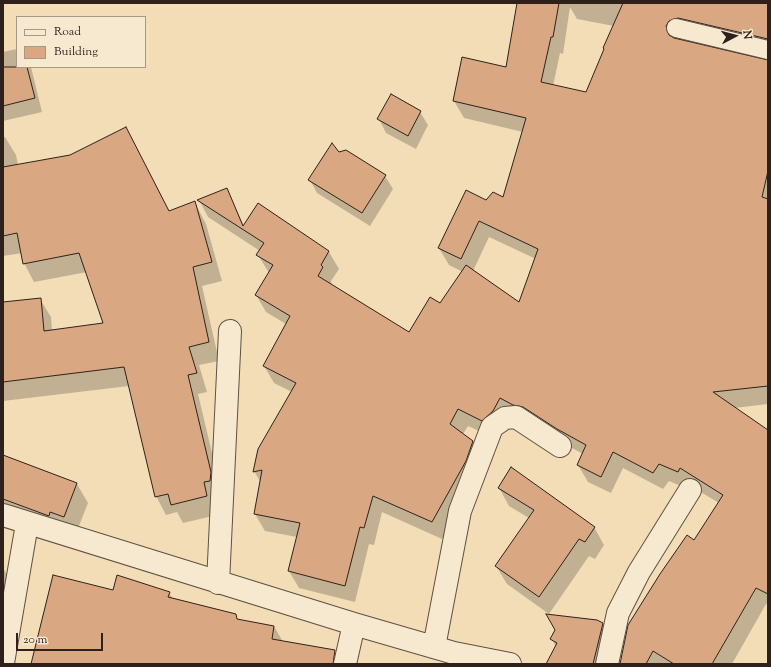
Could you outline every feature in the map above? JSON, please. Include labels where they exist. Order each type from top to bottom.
[{"type":"street","points":[[218,582],[230,331]]},
{"type":"street","points":[[434,647],[460,511],[492,427],[504,418],[516,417],[560,446]]},
{"type":"street","points":[[606,664],[618,613],[639,572],[690,490]]},
{"type":"street","points":[[3,515],[27,524],[354,624],[454,653],[510,664]]},
{"type":"street","points":[[3,663],[27,524]]},
{"type":"street","points":[[344,664],[354,624]]},
{"type":"lane","points":[[676,28],[768,50]]},
{"type":"building","points":[[517,3],[559,3],[553,37],[551,37],[541,82],[586,92],[623,3],[768,3],[768,39],[678,18],[669,21],[666,26],[669,35],[674,38],[768,60],[768,171],[762,197],[768,199],[768,386],[713,392],[768,430],[768,594],[756,588],[712,664],[674,664],[653,651],[646,664],[620,664],[628,625],[687,535],[694,540],[723,495],[680,468],[678,472],[659,464],[653,473],[613,452],[601,477],[577,465],[586,445],[557,429],[523,407],[513,405],[500,398],[493,411],[482,421],[458,409],[450,424],[473,441],[466,461],[432,522],[373,496],[364,528],[360,527],[345,586],[288,571],[300,523],[254,514],[262,470],[253,472],[258,449],[296,383],[263,366],[290,316],[255,295],[273,265],[256,255],[264,243],[197,200],[227,188],[243,226],[258,203],[329,251],[321,265],[323,267],[318,276],[409,332],[430,297],[440,303],[466,265],[519,302],[538,249],[479,221],[461,259],[438,248],[466,190],[486,200],[493,192],[503,197],[526,118],[453,101],[462,57],[506,67]]},
{"type":"building","points":[[3,67],[27,68],[35,98],[3,106]]},
{"type":"building","points":[[391,94],[421,111],[408,136],[377,119]]},
{"type":"building","points":[[126,127],[169,211],[195,201],[212,262],[193,267],[209,342],[189,347],[197,373],[188,375],[211,472],[210,481],[204,482],[207,496],[171,505],[168,494],[155,497],[124,367],[3,382],[3,302],[41,298],[44,331],[103,323],[79,253],[23,264],[17,233],[3,236],[3,167],[70,155]]},
{"type":"building","points":[[332,143],[339,152],[346,150],[386,175],[362,213],[308,180]]},
{"type":"building","points":[[3,455],[77,483],[64,517],[50,512],[49,516],[3,499]]},
{"type":"building","points":[[511,467],[595,527],[585,542],[579,539],[539,597],[495,566],[534,510],[498,488]]},
{"type":"building","points":[[53,575],[113,590],[117,575],[170,592],[168,597],[236,614],[237,619],[274,626],[272,639],[335,650],[333,664],[31,664]]},
{"type":"building","points":[[546,614],[597,620],[603,623],[593,664],[546,664],[557,643],[550,639],[555,630]]}]
